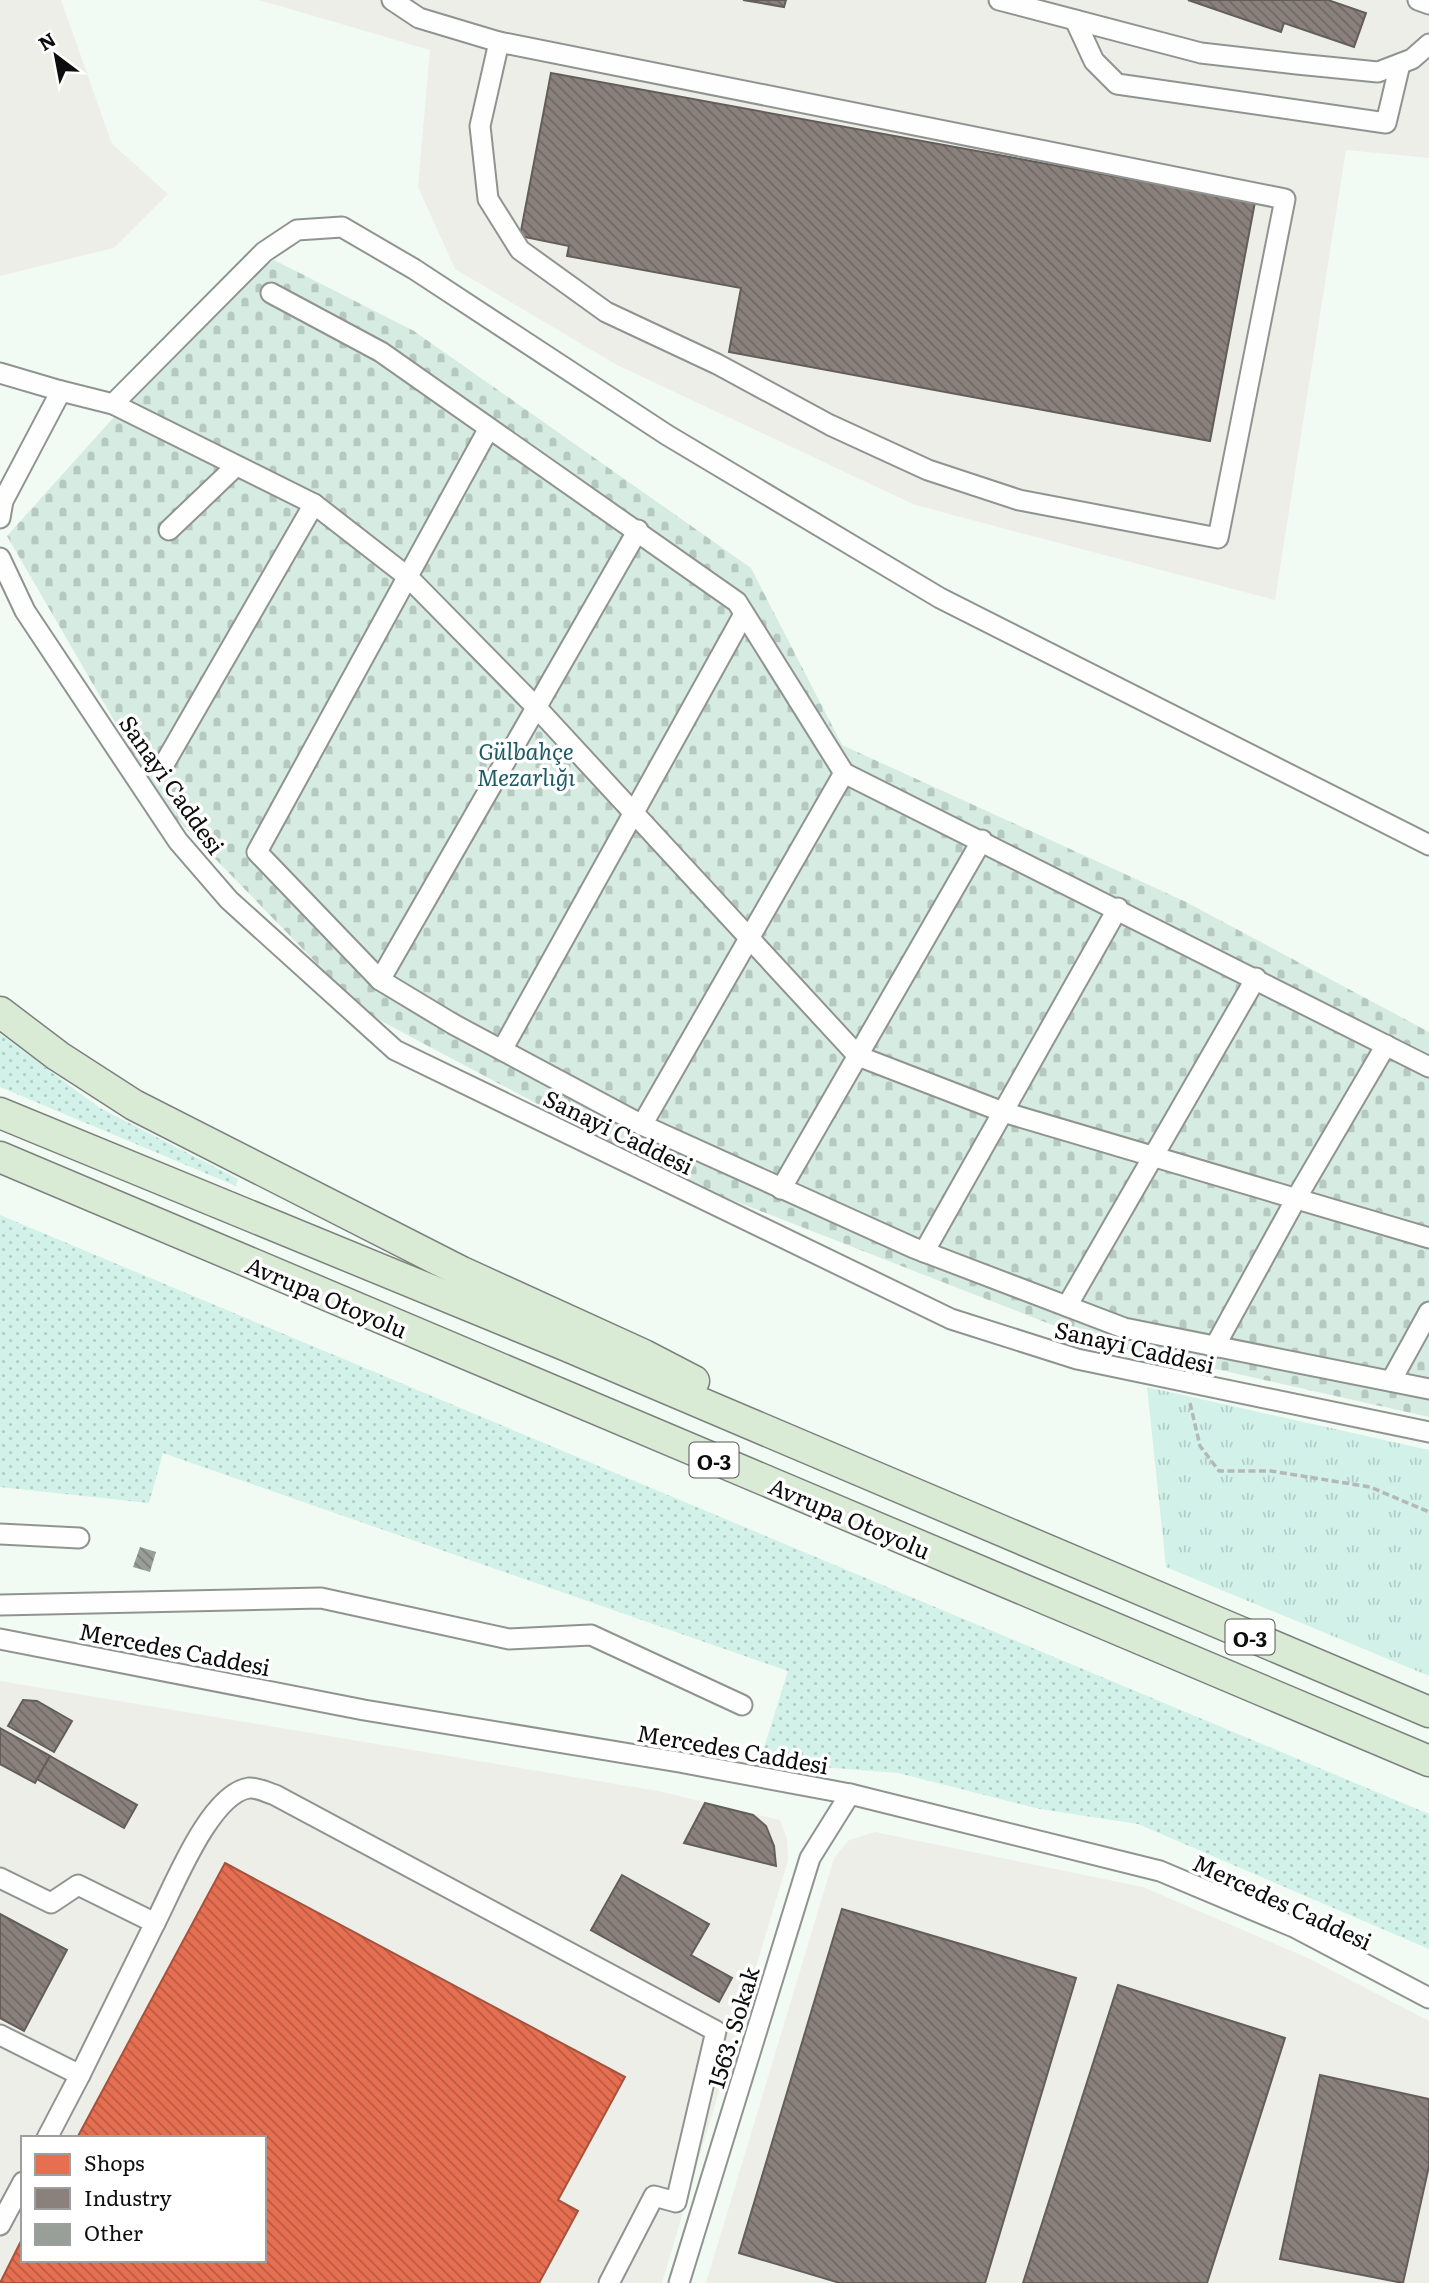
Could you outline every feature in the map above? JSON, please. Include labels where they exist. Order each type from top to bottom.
[{"type":"highway","points":[[0,1012],[58,1056],[134,1105],[462,1272],[644,1355],[712,1391],[770,1432]]},
{"type":"highway","name":"Avrupa Otoyolu","points":[[0,1113],[770,1432],[1429,1712]]},
{"type":"highway","name":"Avrupa Otoyolu","points":[[0,1157],[1429,1761]]},
{"type":"street","points":[[392,0],[419,18],[499,42],[1285,199],[1218,538],[1019,500],[928,470],[830,425],[717,364],[606,312],[520,250],[488,199],[480,126],[499,42]]},
{"type":"street","points":[[999,0],[1032,4],[1075,20],[1201,52],[1378,72],[1412,60],[1429,44]]},
{"type":"street","points":[[1418,0],[1429,4]]},
{"type":"street","points":[[1075,20],[1094,61],[1117,84],[1386,123],[1399,64]]},
{"type":"street","points":[[113,404],[264,252],[297,230],[341,228],[414,269],[667,435],[940,598],[1429,845]]},
{"type":"street","points":[[271,293],[381,352],[737,602],[844,773],[1118,908],[1429,1067]]},
{"type":"street","points":[[0,373],[113,404],[314,504],[408,577],[537,708],[858,1056],[1003,1112],[1151,1158],[1297,1197],[1429,1238]]},
{"type":"street","points":[[0,518],[3,501],[61,391]]},
{"type":"street","points":[[489,428],[257,852],[380,980],[502,1050],[642,1125],[924,1252],[1124,1328],[1214,1348],[1429,1388]]},
{"type":"street","points":[[169,530],[235,467]]},
{"type":"street","points":[[163,766],[314,504]]},
{"type":"street","points":[[380,980],[638,530]]},
{"type":"street","name":"Sanayi Caddesi","points":[[0,558],[25,611],[178,841],[229,900],[395,1050],[951,1319],[1077,1359],[1429,1432]]},
{"type":"street","points":[[502,1050],[744,614]]},
{"type":"street","points":[[642,1125],[844,773]]},
{"type":"street","points":[[781,1189],[982,840]]},
{"type":"street","points":[[924,1252],[1118,908]]},
{"type":"street","points":[[1067,1306],[1256,978]]},
{"type":"street","points":[[1214,1348],[1297,1197],[1386,1045]]},
{"type":"street","points":[[1391,1381],[1429,1312]]},
{"type":"street","points":[[0,1534],[79,1538]]},
{"type":"street","points":[[0,1605],[321,1598],[509,1639],[591,1635],[742,1705]]},
{"type":"street","name":"Mercedes Caddesi","points":[[0,1639],[364,1710],[679,1762],[850,1794],[1160,1871],[1296,1928],[1429,1998]]},
{"type":"street","points":[[48,2136],[206,1824],[233,1794],[251,1788],[275,1795],[716,2031],[676,2202],[653,2196],[609,2283]]},
{"type":"street","name":"1563. Sokak","points":[[679,2283],[810,1858],[850,1794]]},
{"type":"street","points":[[0,1878],[51,1903],[78,1885],[155,1923]]},
{"type":"street","points":[[0,2035],[80,2075]]},
{"type":"street","points":[[0,2225],[21,2186]]},
{"type":"path","points":[[1186,1383],[1200,1446],[1219,1471],[1271,1471],[1370,1487],[1429,1512]]},
{"type":"shaded area","points":[[0,0],[61,0],[112,144],[168,194],[114,248],[0,276]]},
{"type":"shaded area","points":[[259,0],[1429,0],[1429,158],[1346,150],[1275,600],[915,505],[617,365],[455,269],[418,187],[430,50]]},
{"type":"shaded area","points":[[0,1681],[658,1791],[780,1820],[787,1839],[788,1860],[662,2283],[0,2283]]},
{"type":"shaded area","points":[[875,1832],[1143,1887],[1308,1958],[1429,2021],[1429,2283],[706,2283],[834,1858],[849,1840]]},
{"type":"green space","name":"Gülbahçe Mezarlığı","points":[[274,260],[414,331],[751,568],[842,745],[1184,901],[1429,1032],[1429,1417],[1096,1342],[681,1180],[364,1012],[163,805],[7,536],[230,288]]},
{"type":"green space","points":[[0,1034],[100,1108],[238,1179],[236,1186],[0,1087]]},
{"type":"green space","points":[[0,1215],[1429,1814],[1429,1949],[1138,1824],[1040,1809],[898,1773],[784,1764],[763,1751],[788,1671],[163,1453],[149,1503],[0,1487]]},
{"type":"green space","points":[[1147,1387],[1429,1450],[1429,1676],[1166,1567]]},
{"type":"building: Shops","points":[[225,1863],[625,2077],[558,2200],[578,2211],[539,2283],[0,2283],[21,2241],[21,2262],[266,2262],[266,2136],[78,2136]]},
{"type":"building: Industry","points":[[743,0],[786,0],[784,7]]},
{"type":"building: Industry","points":[[1188,0],[1328,0],[1366,13],[1354,47],[1284,23],[1281,32]]},
{"type":"building: Industry","points":[[551,73],[1255,202],[1210,441],[729,352],[741,288],[567,256],[569,246],[520,236]]},
{"type":"building: Industry","points":[[23,1700],[37,1701],[72,1721],[54,1752],[8,1726]]},
{"type":"building: Industry","points":[[0,1728],[50,1756],[35,1783],[0,1764]]},
{"type":"building: Industry","points":[[50,1756],[137,1805],[124,1828],[37,1779]]},
{"type":"building: Industry","points":[[705,1803],[753,1815],[766,1826],[774,1846],[776,1866],[684,1843]]},
{"type":"building: Industry","points":[[622,1875],[709,1924],[691,1955],[732,1978],[719,2002],[591,1930]]},
{"type":"building: Industry","points":[[842,1909],[1076,1978],[985,2283],[840,2283],[739,2253]]},
{"type":"building: Industry","points":[[0,1914],[67,1950],[24,2031],[0,2018]]},
{"type":"building: Industry","points":[[1118,1985],[1285,2038],[1207,2283],[1023,2283]]},
{"type":"building: Industry","points":[[1320,2075],[1429,2099],[1429,2166],[1403,2283],[1280,2259]]},
{"type":"building: Other","points":[[140,1547],[156,1552],[150,1572],[133,1567]]}]
